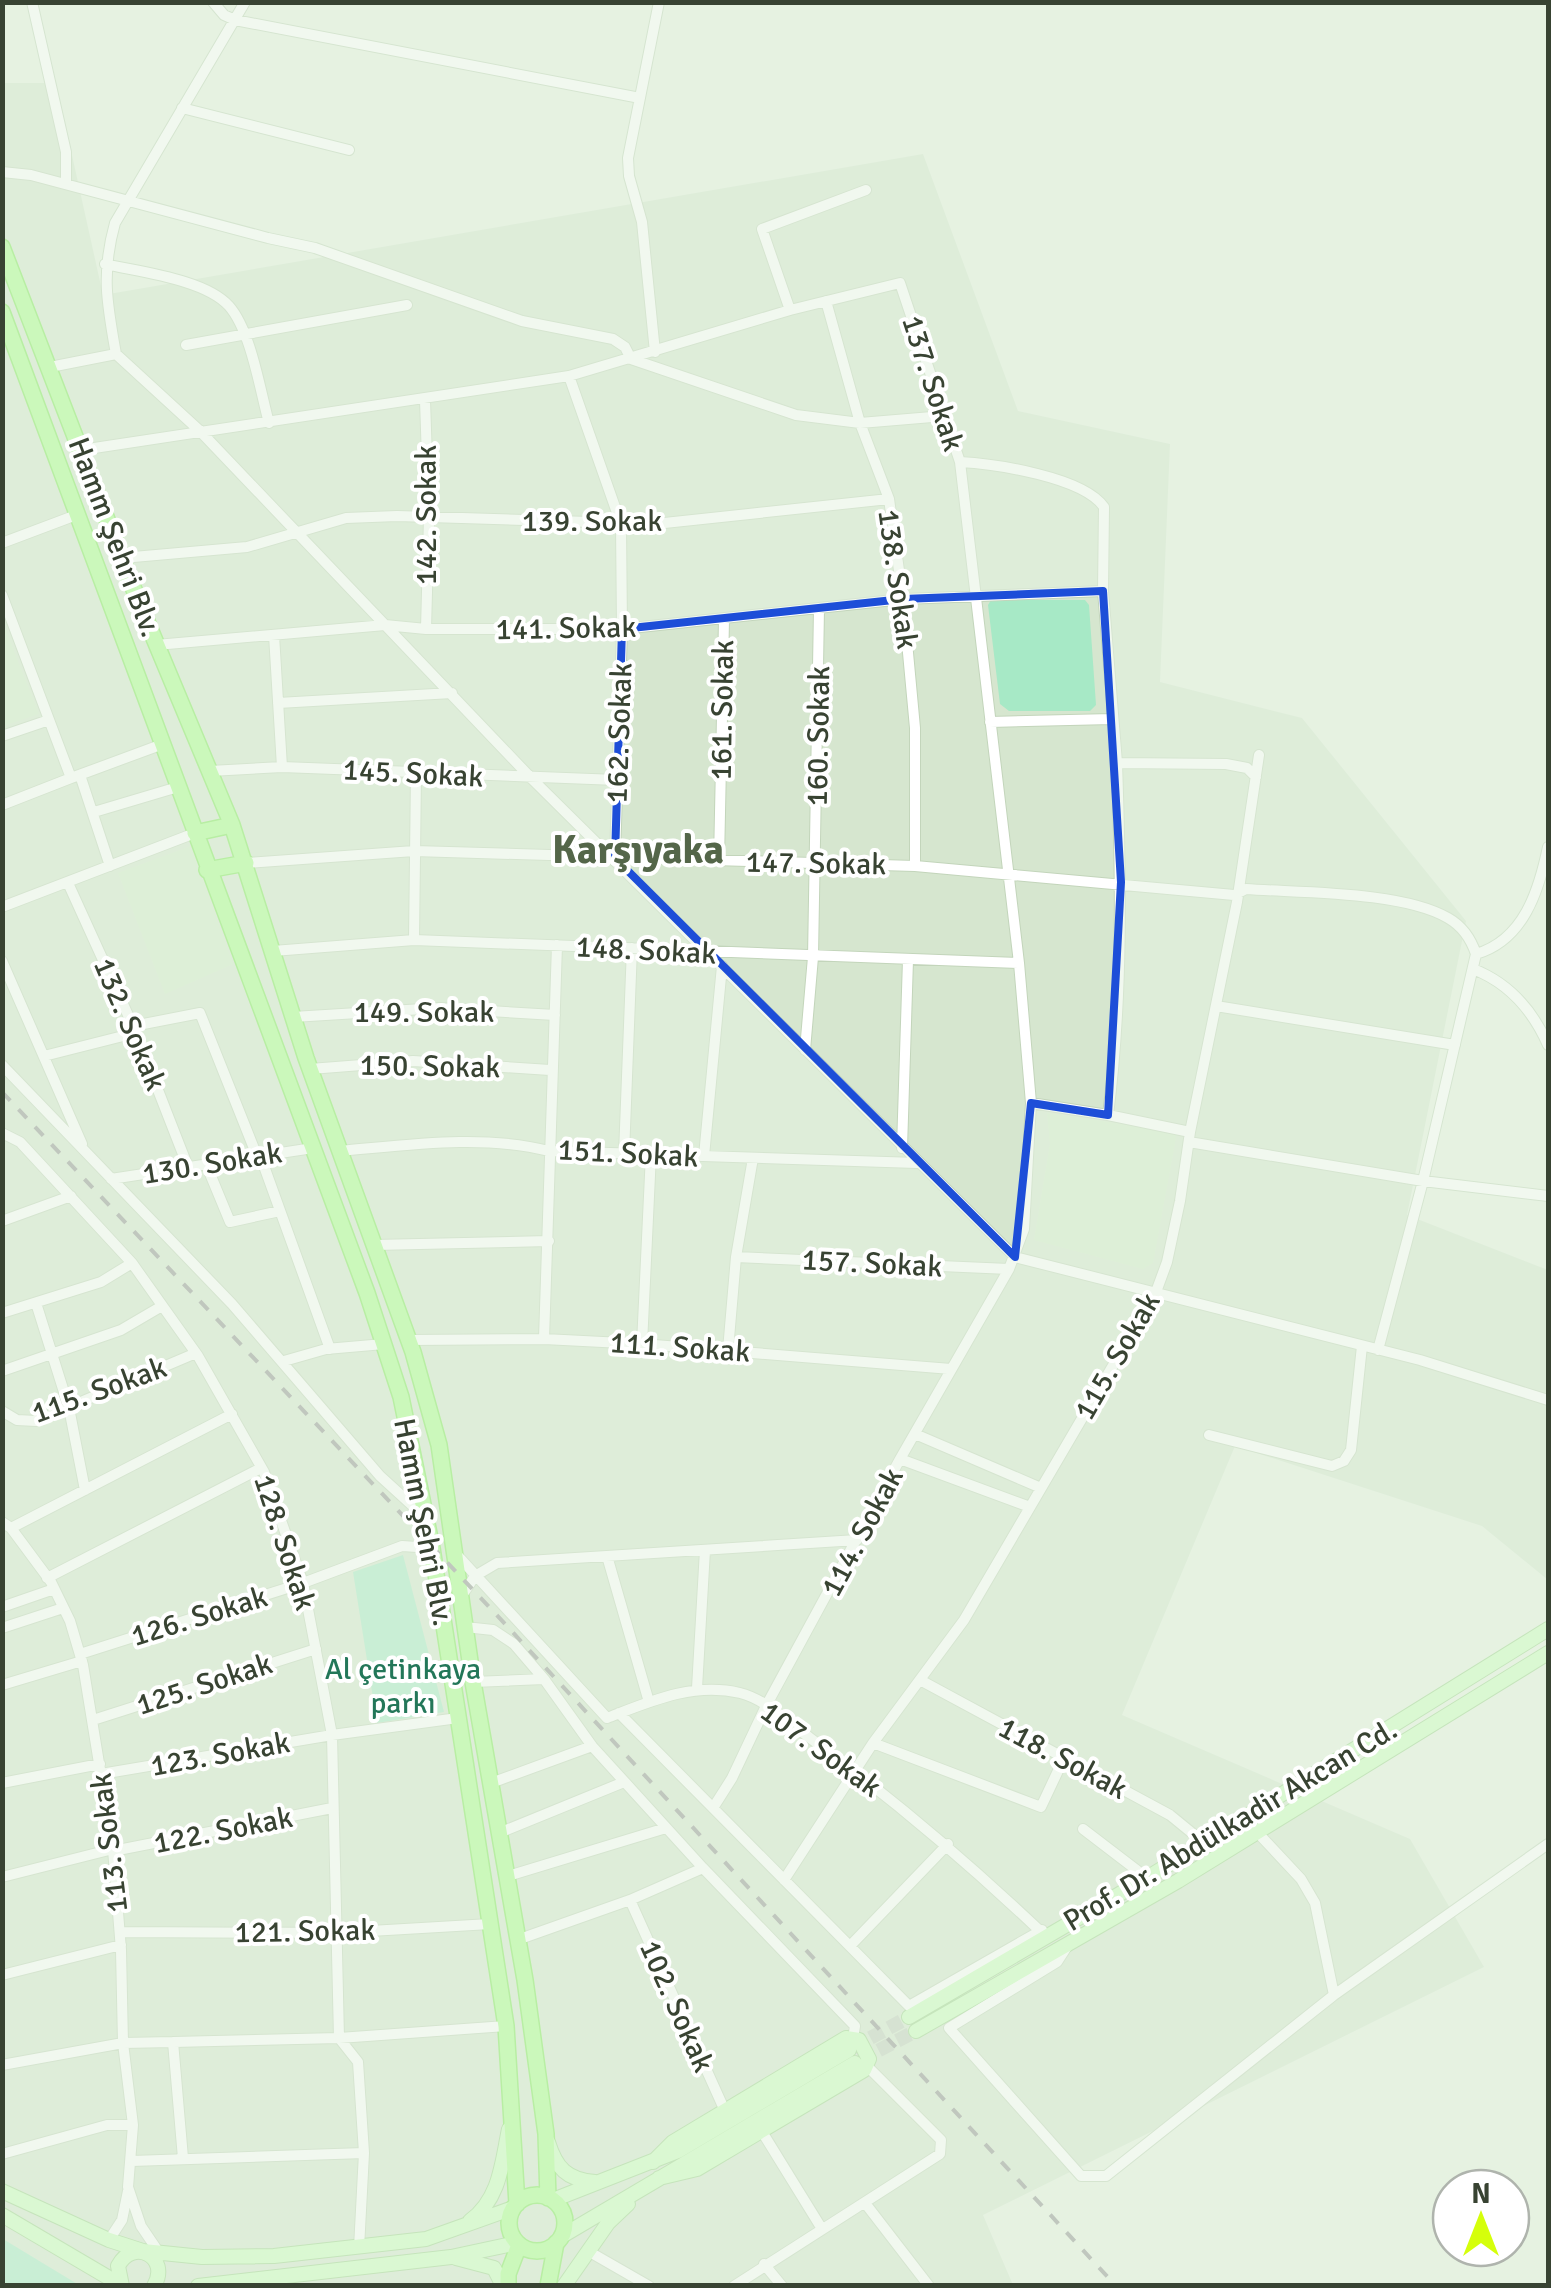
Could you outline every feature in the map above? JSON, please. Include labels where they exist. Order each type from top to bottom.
[{"type":"main road","name":"Hamm Şehri Blv.","points":[[2,248],[156,645],[246,863],[310,1069],[408,1340],[440,1445],[460,1598],[546,2134],[550,2199]]},
{"type":"main road","name":"Hamm Şehri Blv.","points":[[2,312],[313,1148],[401,1397],[432,1548],[506,2026],[515,2206]]},
{"type":"main road","points":[[195,833],[232,825]]},
{"type":"main road","points":[[207,870],[246,863]]},
{"type":"main road","name":"Prof. Dr. Abdülkadir Akcan Cd.","points":[[1548,1629],[1147,1878],[1058,1928],[912,2024],[1070,1942],[1258,1832],[1548,1652]]},
{"type":"main road","points":[[564,2286],[608,2223],[652,2182],[697,2169],[864,2070],[846,2038],[673,2142],[653,2162]]},
{"type":"main road","points":[[2,2192],[109,2240],[160,2254],[274,2256],[426,2239],[532,2196],[550,2199],[653,2162],[856,2054]]},
{"type":"main road","points":[[198,2286],[450,2257],[518,2244],[538,2251],[856,2054]]},
{"type":"main road","points":[[462,2226],[479,2214],[498,2184],[510,2123]]},
{"type":"main road","points":[[546,2134],[558,2167],[568,2176],[600,2182]]},
{"type":"main road","points":[[548,2286],[562,2212],[550,2199]]},
{"type":"main road","points":[[506,2286],[518,2244],[509,2226],[515,2206]]},
{"type":"main road","points":[[2,2216],[122,2285]]},
{"type":"main road","points":[[122,2285],[117,2272],[120,2260],[130,2252],[143,2251],[158,2264],[159,2278],[154,2286]]},
{"type":"main road","points":[[450,2257],[494,2268],[506,2286]]},
{"type":"street","points":[[32,2],[66,152],[66,184]]},
{"type":"street","points":[[213,2],[224,15],[235,20],[640,98]]},
{"type":"street","points":[[246,2],[126,200],[116,223],[105,264],[105,292],[116,354],[200,431],[532,779],[1015,1258],[1378,1350],[1548,1400]]},
{"type":"street","points":[[655,352],[642,222],[628,158],[658,2]]},
{"type":"street","points":[[182,108],[348,150]]},
{"type":"street","points":[[2,172],[31,175],[331,253],[522,321],[613,339],[625,347],[631,360],[796,416],[860,423],[944,416]]},
{"type":"street","points":[[790,310],[762,230],[866,190]]},
{"type":"street","points":[[105,264],[200,288],[230,308],[244,334],[270,423]]},
{"type":"street","name":"137. Sokak","points":[[81,450],[570,376],[790,310],[900,282],[960,462],[1019,964],[1031,1103],[1024,1229],[1015,1258]]},
{"type":"street","name":"138. Sokak","points":[[826,301],[860,423],[888,499],[916,728],[915,866]]},
{"type":"street","points":[[186,345],[407,305]]},
{"type":"street","points":[[50,368],[116,354]]},
{"type":"street","name":"162. Sokak","points":[[570,376],[620,524],[622,629],[615,858]]},
{"type":"street","name":"142. Sokak","points":[[425,400],[429,518],[426,629]]},
{"type":"street","points":[[960,462],[1062,481],[1097,497],[1104,507],[1104,591],[1121,882],[1115,1061],[1108,1114]]},
{"type":"street","name":"139. Sokak","points":[[122,558],[247,547],[346,518],[655,524],[888,499]]},
{"type":"street","points":[[2,543],[79,514]]},
{"type":"street","name":"141. Sokak","points":[[156,645],[385,625],[426,629],[622,629],[903,599],[1104,591]]},
{"type":"street","points":[[2,595],[49,720],[94,812],[110,866]]},
{"type":"street","name":"160. Sokak","points":[[805,1050],[816,864],[819,609]]},
{"type":"street","name":"161. Sokak","points":[[719,861],[724,620]]},
{"type":"street","points":[[274,635],[282,767]]},
{"type":"street","points":[[278,703],[452,693]]},
{"type":"street","points":[[990,722],[1112,719]]},
{"type":"street","points":[[2,736],[49,720]]},
{"type":"street","points":[[2,805],[163,744]]},
{"type":"street","name":"115. Sokak","points":[[784,1880],[873,1744],[964,1620],[1156,1292],[1167,1262],[1238,892],[1259,755]]},
{"type":"street","points":[[1117,763],[1226,764],[1247,768],[1256,778]]},
{"type":"street","name":"145. Sokak","points":[[210,772],[282,767],[617,780]]},
{"type":"street","points":[[414,940],[416,773]]},
{"type":"street","points":[[94,812],[178,787]]},
{"type":"street","points":[[2,907],[195,833]]},
{"type":"street","points":[[1378,1350],[1423,1181],[1476,954],[1488,951],[1505,937],[1528,911],[1538,890],[1548,847]]},
{"type":"street","name":"147. Sokak","points":[[246,863],[414,851],[915,866],[1234,895],[1246,889],[1385,900],[1446,916],[1465,933],[1476,954]]},
{"type":"street","name":"132. Sokak","points":[[68,883],[134,1029],[188,1166]]},
{"type":"street","name":"148. Sokak","points":[[273,951],[414,940],[1019,964]]},
{"type":"street","points":[[544,1339],[557,945]]},
{"type":"street","points":[[624,1154],[632,948]]},
{"type":"street","points":[[902,1148],[908,960]]},
{"type":"street","points":[[2,961],[86,1153]]},
{"type":"street","points":[[704,1156],[722,966]]},
{"type":"street","points":[[1473,970],[1526,1006],[1548,1046]]},
{"type":"street","points":[[1216,1006],[1455,1045]]},
{"type":"street","name":"149. Sokak","points":[[293,1017],[439,1008],[555,1014]]},
{"type":"street","points":[[44,1056],[200,1014],[259,1156],[330,1349]]},
{"type":"street","name":"150. Sokak","points":[[310,1069],[413,1061],[550,1070]]},
{"type":"street","points":[[2,1066],[284,1361],[380,1476],[426,1519]]},
{"type":"street","points":[[1031,1103],[1108,1114],[1189,1137],[1423,1181],[1548,1196]]},
{"type":"street","name":"128. Sokak","points":[[2,1133],[20,1142],[132,1263],[196,1353],[262,1468],[304,1584],[332,1735],[339,2038],[358,2062],[364,2153],[360,2248]]},
{"type":"street","name":"151. Sokak","points":[[340,1151],[516,1142],[549,1151],[917,1163]]},
{"type":"street","name":"130. Sokak","points":[[112,1179],[313,1148]]},
{"type":"street","points":[[642,1344],[651,1154]]},
{"type":"street","points":[[728,1350],[736,1257],[753,1158]]},
{"type":"street","points":[[206,1164],[230,1222],[280,1211]]},
{"type":"street","points":[[2,1221],[71,1196]]},
{"type":"street","points":[[374,1244],[549,1241]]},
{"type":"street","name":"157. Sokak","points":[[736,1257],[1009,1269]]},
{"type":"street","name":"114. Sokak","points":[[713,1808],[900,1459],[1015,1258]]},
{"type":"street","points":[[2,1312],[101,1282],[132,1263]]},
{"type":"street","points":[[36,1302],[69,1408],[86,1490]]},
{"type":"street","points":[[2,1371],[121,1330],[162,1306]]},
{"type":"street","name":"111. Sokak","points":[[408,1340],[544,1339],[642,1344],[952,1369]]},
{"type":"street","points":[[284,1361],[330,1349],[384,1344]]},
{"type":"street","points":[[1209,1435],[1332,1466],[1340,1464],[1351,1450],[1362,1346]]},
{"type":"street","name":"115. Sokak","points":[[2,1411],[17,1420],[36,1421],[196,1353]]},
{"type":"street","points":[[7,1525],[86,1490],[232,1414]]},
{"type":"street","points":[[915,1434],[1041,1488]]},
{"type":"street","points":[[900,1459],[1030,1507]]},
{"type":"street","points":[[2,1607],[262,1468]]},
{"type":"street","name":"113. Sokak","points":[[7,1525],[50,1583],[81,1657],[113,1850],[124,2043],[133,2125],[132,2161],[122,2220],[109,2240]]},
{"type":"street","points":[[460,1598],[475,1576],[496,1563],[857,1540]]},
{"type":"street","name":"126. Sokak","points":[[2,1686],[304,1584],[402,1546],[432,1548]]},
{"type":"street","points":[[697,1688],[705,1550]]},
{"type":"street","points":[[453,1551],[608,1718],[619,1714],[909,2006],[1039,1930],[1058,1928]]},
{"type":"street","points":[[607,1556],[650,1702]]},
{"type":"street","points":[[2,1628],[63,1608]]},
{"type":"street","points":[[465,1627],[493,1630],[514,1644],[624,1782],[855,2026],[856,2054],[940,2140],[940,2154],[734,2286]]},
{"type":"street","name":"125. Sokak","points":[[92,1720],[316,1649]]},
{"type":"street","points":[[474,1682],[544,1679]]},
{"type":"street","name":"118. Sokak","points":[[920,1680],[1170,1815],[1203,1842]]},
{"type":"street","name":"107. Sokak","points":[[619,1714],[697,1688],[743,1694],[766,1706],[855,1771],[948,1844],[1039,1930]]},
{"type":"street","name":"123. Sokak","points":[[2,1783],[458,1718]]},
{"type":"street","points":[[873,1744],[1040,1807],[1064,1758]]},
{"type":"street","points":[[491,1783],[592,1746]]},
{"type":"street","points":[[499,1833],[624,1782]]},
{"type":"street","name":"122. Sokak","points":[[2,1877],[113,1850],[332,1808]]},
{"type":"street","points":[[505,1878],[666,1828]]},
{"type":"street","points":[[1082,1829],[1147,1878]]},
{"type":"street","points":[[1258,1832],[1301,1879],[1315,1903],[1334,1995]]},
{"type":"street","points":[[850,1946],[948,1844]]},
{"type":"street","points":[[1070,1942],[1058,1962],[949,2028],[1081,2176],[1106,2176],[1334,1995],[1548,1844]]},
{"type":"street","points":[[517,1940],[630,1900],[703,1868]]},
{"type":"street","name":"102. Sokak","points":[[630,1900],[724,2111]]},
{"type":"street","name":"121. Sokak","points":[[120,1932],[336,1933],[490,1924]]},
{"type":"street","points":[[2,1975],[121,1945]]},
{"type":"street","points":[[2,2065],[124,2043],[339,2038],[506,2026]]},
{"type":"street","points":[[173,2042],[184,2158]]},
{"type":"street","points":[[2,2154],[107,2125],[133,2125]]},
{"type":"street","points":[[761,2130],[822,2229]]},
{"type":"street","points":[[132,2161],[364,2153]]},
{"type":"street","points":[[128,2188],[141,2226],[160,2254]]},
{"type":"street","points":[[865,2203],[929,2286]]},
{"type":"street","points":[[588,2251],[649,2286]]},
{"type":"street","points":[[764,2264],[782,2286]]},
{"type":"highlighted area","points":[[1103,591],[1121,882],[1108,1115],[1031,1103],[1015,1257],[615,858],[622,629],[903,599]]},
{"type":"shaded area","points":[[2,83],[56,83],[103,295],[923,154],[1018,411],[1170,444],[1160,682],[1302,718],[1466,921],[1407,1215],[1548,1270],[1548,1580],[1482,1526],[1235,1446],[1122,1715],[1410,1839],[1484,1967],[983,2215],[1013,2285],[3,2285]]},
{"type":"shaded area","points":[[2,621],[39,714],[3,726],[2,726]]},
{"type":"shaded area","points":[[191,846],[233,964],[165,994],[118,873]]},
{"type":"shaded area","points":[[1047,1113],[1177,1132],[1153,1263],[1143,1269],[1034,1240],[1050,1144]]},
{"type":"green space","points":[[991,600],[1085,600],[1089,605],[1096,705],[1090,711],[1009,711],[1000,704],[988,605]]},
{"type":"green space","name":"Al çetinkaya parkı","points":[[403,1555],[444,1712],[377,1723],[353,1572]]},
{"type":"green space","points":[[3,2239],[79,2285],[3,2285]]},
{"type":"tunnel","points":[[852,2048],[909,2017]]},
{"type":"tunnel","points":[[860,2060],[916,2031]]},
{"type":"railway","points":[[2,1092],[494,1612],[1116,2286]]},
{"type":"district","name":"Karşıyaka","points":[[638,849]]}]
